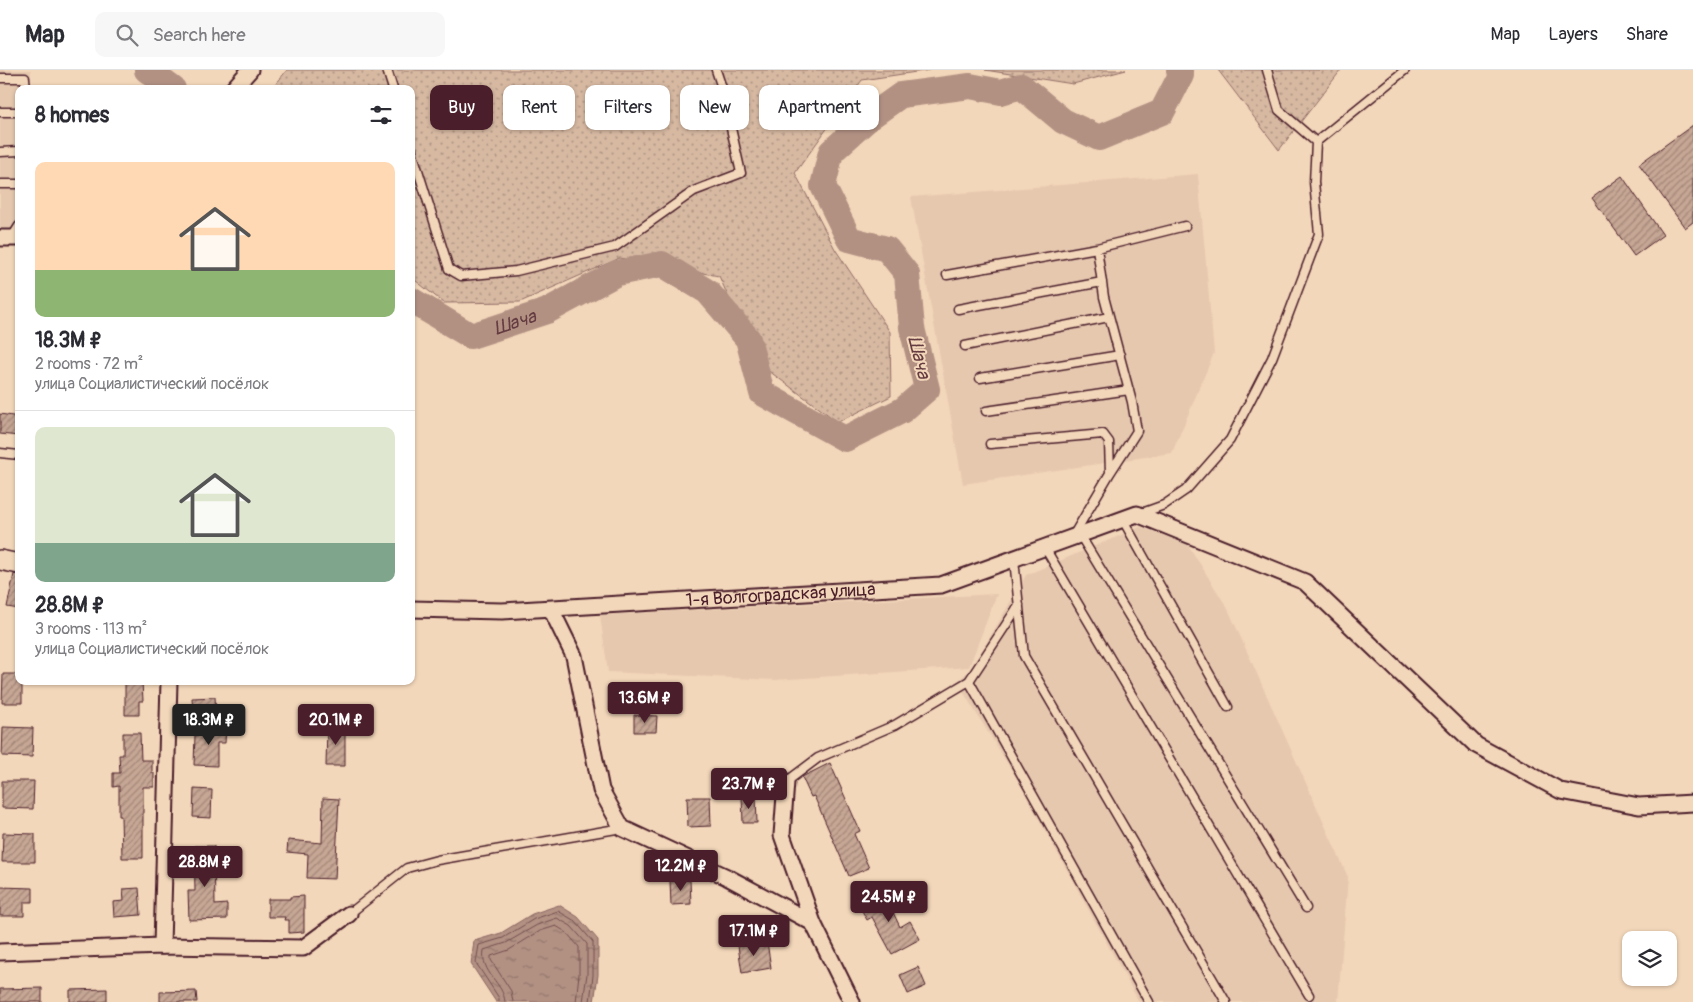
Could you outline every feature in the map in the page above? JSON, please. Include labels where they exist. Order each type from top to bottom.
[{"type":"street","points":[[237,85],[250,70]]},
{"type":"street","points":[[1138,514],[1304,582],[1476,745],[1561,791],[1639,806],[1693,803]]},
{"type":"street","name":"1-я Волгоградская улица","points":[[415,609],[502,611],[941,585],[1138,514]]},
{"type":"street","points":[[0,560],[15,563]]},
{"type":"street","points":[[552,608],[574,656],[601,790],[622,828],[727,877],[813,923]]},
{"type":"street","points":[[162,946],[169,685]]},
{"type":"street","points":[[786,782],[782,835],[813,923],[852,1002]]},
{"type":"street","points":[[0,952],[162,946],[303,948],[349,914]]},
{"type":"lane","points":[[387,70],[392,85]]},
{"type":"lane","points":[[415,161],[448,269],[461,276],[516,272],[615,247],[694,192],[741,174],[722,88],[716,70]]},
{"type":"lane","points":[[1267,70],[1279,110],[1316,142]]},
{"type":"lane","points":[[1138,514],[1164,504],[1186,490],[1230,440],[1272,358],[1319,234],[1314,182],[1316,142],[1405,70]]},
{"type":"lane","points":[[0,78],[25,78],[26,85]]},
{"type":"lane","points":[[0,112],[15,112]]},
{"type":"lane","points":[[0,152],[15,151]]},
{"type":"lane","points":[[0,184],[15,184]]},
{"type":"lane","points":[[947,275],[1097,248],[1185,226]]},
{"type":"lane","points":[[1097,248],[1109,317],[1129,390],[1137,431],[1110,472],[1076,536],[1306,908]]},
{"type":"lane","points":[[958,309],[1102,282]]},
{"type":"lane","points":[[965,346],[1109,317]]},
{"type":"lane","points":[[980,378],[1120,355]]},
{"type":"lane","points":[[986,411],[1129,390]]},
{"type":"lane","points":[[990,444],[1103,434],[1110,442],[1110,472]]},
{"type":"lane","points":[[0,453],[15,455]]},
{"type":"lane","points":[[1123,520],[1228,707]]},
{"type":"lane","points":[[1045,548],[1309,995]]},
{"type":"lane","points":[[1014,559],[1024,656],[1226,1002]]},
{"type":"lane","points":[[786,782],[818,758],[895,725],[969,681],[1019,605]]},
{"type":"lane","points":[[969,681],[1149,1002]]},
{"type":"lane","points":[[349,914],[407,868],[437,860],[622,828]]},
{"type":"shaded area","points":[[0,70],[31,70],[30,85],[15,85],[15,229],[0,229]]},
{"type":"shaded area","points":[[287,70],[930,70],[862,80],[858,85],[759,85],[759,130],[826,130],[795,173],[835,249],[890,332],[891,396],[838,422],[758,363],[719,276],[620,258],[520,302],[444,303],[415,280],[415,85],[275,85]]},
{"type":"shaded area","points":[[985,70],[1126,70],[1073,84]]},
{"type":"shaded area","points":[[1218,70],[1341,70],[1279,150]]},
{"type":"shaded area","points":[[1198,174],[1214,353],[1172,453],[963,484],[911,197]]},
{"type":"shaded area","points":[[1140,527],[1187,543],[1228,609],[1348,877],[1338,1002],[1139,1002],[1017,779],[957,682],[972,668],[1026,575]]},
{"type":"shaded area","points":[[997,594],[969,667],[775,680],[608,672],[600,615]]},
{"type":"water","points":[[559,905],[578,917],[598,940],[598,975],[594,1002],[496,1002],[471,964],[474,941],[501,933],[532,914]]},
{"type":"building","points":[[1693,125],[1693,222],[1685,228],[1639,164]]},
{"type":"building","points":[[1622,176],[1663,235],[1634,256],[1592,198]]},
{"type":"building","points":[[0,414],[15,416],[15,436],[0,434]]},
{"type":"building","points":[[14,574],[15,574],[15,608],[7,607]]},
{"type":"building","points":[[3,674],[15,674],[15,685],[22,685],[22,703],[2,703]]},
{"type":"building","points":[[125,685],[142,685],[143,701],[139,701],[139,715],[125,715]]},
{"type":"building","points":[[215,697],[216,712],[193,713],[192,698]]},
{"type":"building","points":[[634,715],[657,716],[656,732],[634,732]]},
{"type":"building","points":[[327,725],[345,725],[345,766],[326,766]]},
{"type":"building","points":[[3,727],[33,728],[32,757],[2,756]]},
{"type":"building","points":[[207,727],[226,727],[225,743],[217,743],[217,766],[194,765],[195,735],[207,735]]},
{"type":"building","points":[[123,733],[140,733],[141,760],[152,760],[154,787],[143,787],[143,858],[122,858],[119,786],[113,787],[113,773],[120,773],[119,755],[123,755]]},
{"type":"building","points":[[830,763],[860,831],[854,834],[869,868],[849,876],[814,796],[811,797],[802,777]]},
{"type":"building","points":[[2,781],[34,781],[33,809],[2,808]]},
{"type":"building","points":[[194,789],[212,790],[211,818],[193,817]]},
{"type":"building","points":[[742,796],[756,796],[757,823],[743,823]]},
{"type":"building","points":[[687,797],[710,797],[711,826],[688,827]]},
{"type":"building","points":[[323,798],[339,799],[335,879],[307,878],[308,854],[287,852],[288,840],[322,843]]},
{"type":"building","points":[[3,833],[35,834],[35,862],[2,862]]},
{"type":"building","points":[[194,846],[214,846],[215,905],[227,904],[227,919],[189,920],[188,891],[195,891]]},
{"type":"building","points":[[690,880],[691,904],[671,905],[670,881]]},
{"type":"building","points":[[0,887],[33,888],[33,902],[24,902],[24,916],[0,916]]},
{"type":"building","points":[[139,888],[141,915],[114,917],[113,902],[124,901],[123,889]]},
{"type":"building","points":[[883,891],[900,927],[910,921],[920,939],[892,954],[872,917],[867,920],[858,903]]},
{"type":"building","points":[[304,896],[304,932],[289,933],[289,920],[284,920],[285,917],[268,917],[268,899],[290,899],[290,897]]},
{"type":"building","points":[[767,942],[771,968],[742,973],[738,946]]},
{"type":"building","points":[[918,967],[926,986],[908,994],[900,975]]},
{"type":"building","points":[[42,988],[42,1002],[0,1002],[0,989]]},
{"type":"building","points":[[107,989],[107,1002],[70,1002],[70,990]]},
{"type":"building","points":[[196,991],[197,1002],[160,1002],[160,992]]},
{"type":"waterway","name":"Шача","points":[[147,70],[168,85]]},
{"type":"waterway","name":"Шача","points":[[415,302],[471,336],[547,311],[617,273],[662,264],[708,292],[748,339],[762,393],[845,439],[903,410],[927,389],[912,328],[907,274],[887,249],[849,239],[823,186],[831,152],[870,117],[901,95],[970,86],[1001,92],[1021,86],[1063,121],[1099,138],[1162,112],[1181,75],[1179,70]]}]
